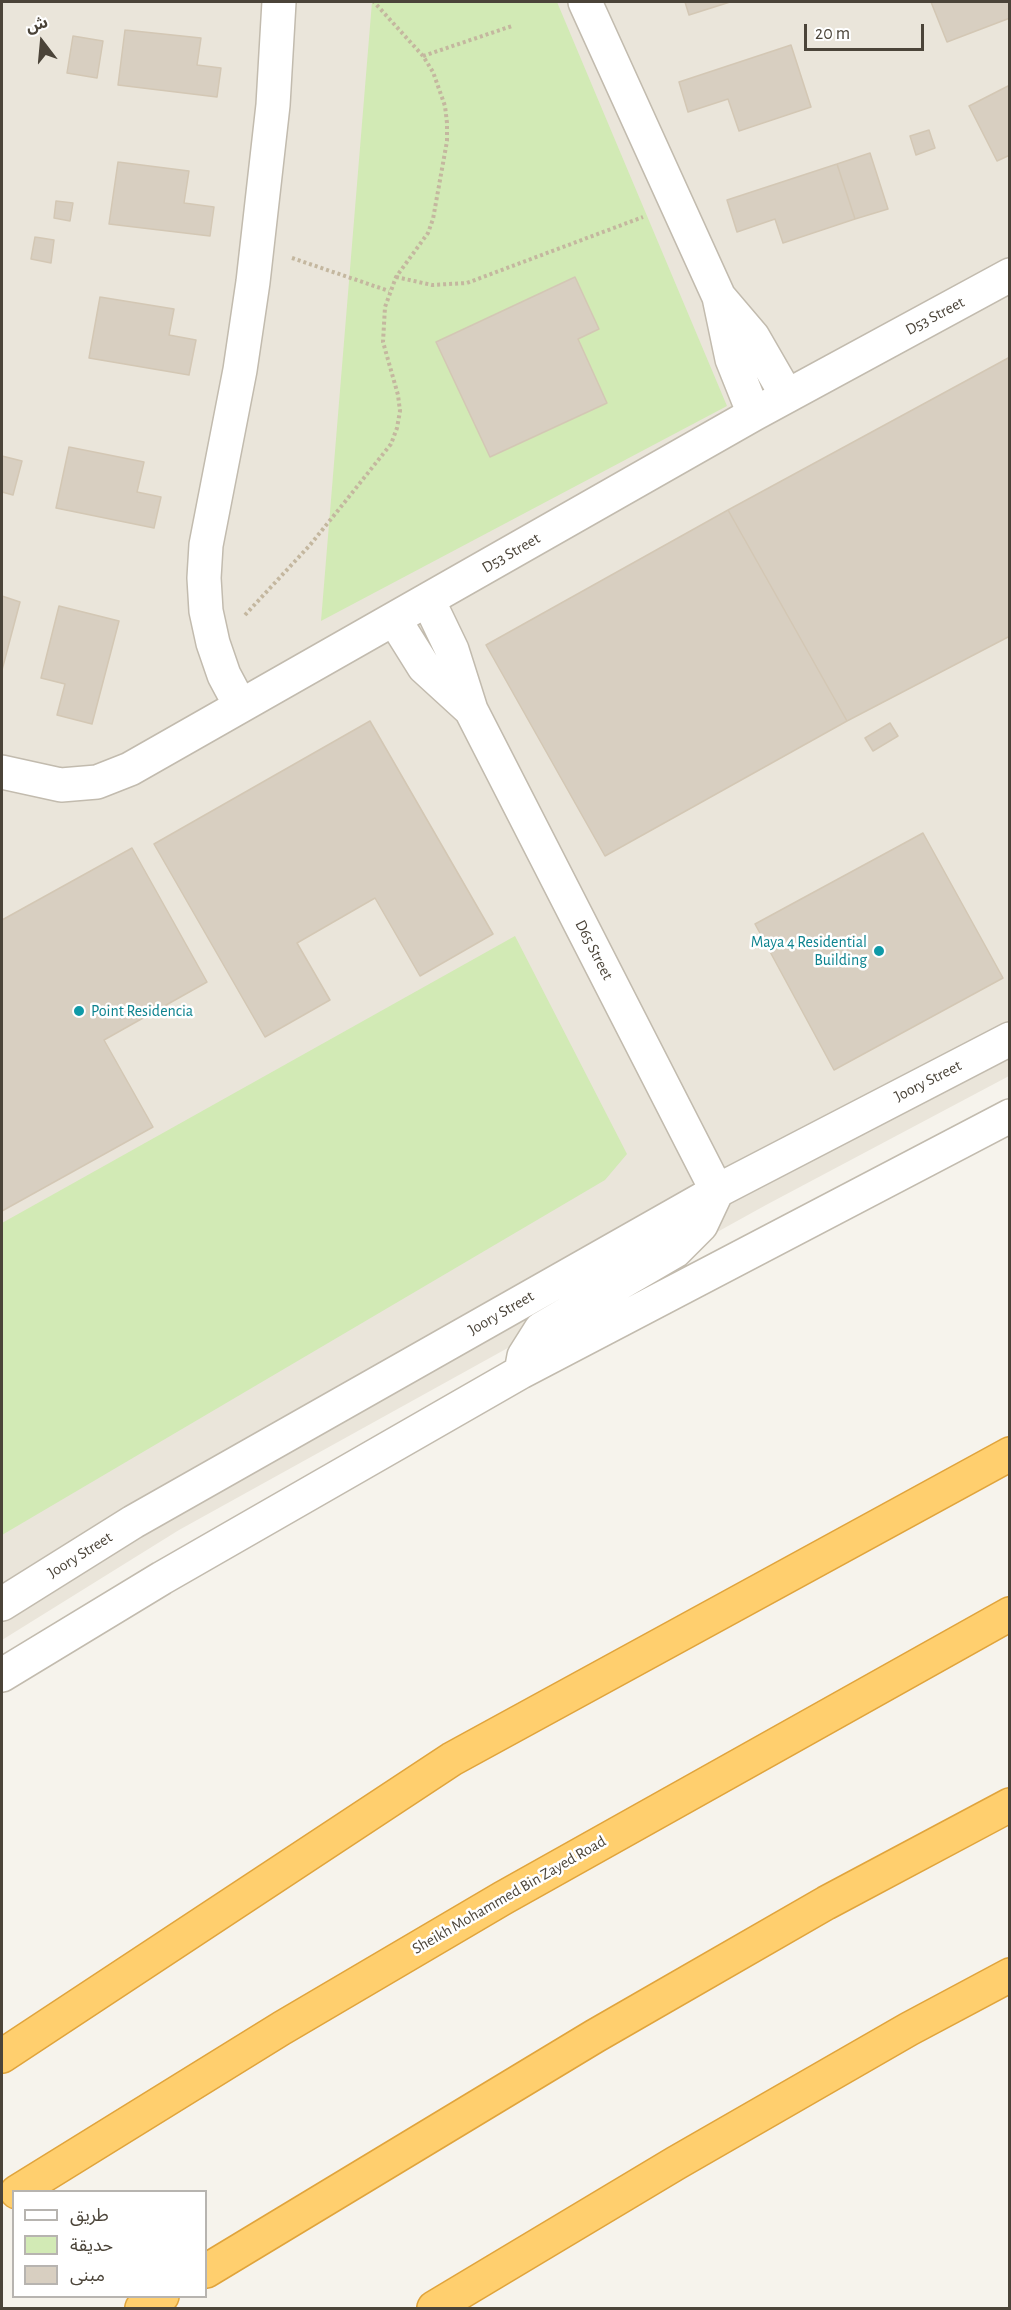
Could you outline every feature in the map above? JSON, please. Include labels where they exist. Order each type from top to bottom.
[{"type":"highway","points":[[2,2056],[452,1759],[1010,1454]]},
{"type":"highway","name":"Sheikh Mohammed Bin Zayed Road","points":[[20,2190],[272,2034],[483,1910],[737,1764],[1010,1614]]},
{"type":"highway","points":[[207,2270],[595,2036],[826,1903],[1010,1805]]},
{"type":"highway","points":[[434,2308],[686,2157],[1010,1975]]},
{"type":"highway","points":[[142,2308],[159,2298]]},
{"type":"street","points":[[240,705],[224,675],[213,644],[206,611],[204,578],[206,545],[240,370],[258,246],[273,105],[279,2]]},
{"type":"street","points":[[585,2],[675,205],[719,297],[732,360],[754,414]]},
{"type":"street","name":"D53 Street","points":[[2,772],[61,785],[97,782],[130,769],[754,414],[1010,275]]},
{"type":"street","points":[[719,297],[753,337],[788,396]]},
{"type":"street","name":"D65 Street","points":[[428,600],[450,644],[471,710],[717,1191]]},
{"type":"street","name":"D65 Street","points":[[394,619],[424,667],[471,710]]},
{"type":"street","name":"Joory Street","points":[[2,1604],[133,1522],[717,1191],[1010,1039]]},
{"type":"street","points":[[2,1675],[162,1578],[521,1372],[1010,1116]]},
{"type":"street","points":[[521,1372],[524,1356],[541,1329],[675,1251],[701,1225],[717,1191]]},
{"type":"path","points":[[213,644],[274,585],[310,545],[391,444],[400,411],[383,342],[385,307],[396,277],[428,234],[433,219],[447,141],[445,106],[433,72],[423,57],[374,2]]},
{"type":"path","points":[[423,57],[512,26]]},
{"type":"path","points":[[396,277],[432,285],[467,283],[675,205]]},
{"type":"path","points":[[258,246],[389,291]]},
{"type":"shaded area","points":[[2,2],[1009,2],[1009,1076],[766,1205],[179,1530],[2,1640]]},
{"type":"green space","points":[[372,2],[557,2],[727,406],[321,621]]},
{"type":"green space","points":[[515,936],[627,1154],[605,1180],[2,1535],[2,1223]]},
{"type":"building","points":[[685,2],[730,2],[689,15]]},
{"type":"building","points":[[931,2],[1010,2],[1010,18],[947,42]]},
{"type":"building","points":[[125,30],[201,38],[197,65],[221,68],[217,97],[118,85]]},
{"type":"building","points":[[73,36],[103,41],[97,78],[67,73]]},
{"type":"building","points":[[791,45],[811,107],[739,131],[728,99],[688,112],[679,82]]},
{"type":"building","points":[[1010,85],[1010,155],[997,161],[969,106]]},
{"type":"building","points":[[929,130],[935,148],[916,155],[910,136]]},
{"type":"building","points":[[870,153],[888,209],[855,219],[837,164]]},
{"type":"building","points":[[118,162],[189,171],[184,203],[214,207],[210,236],[109,224]]},
{"type":"building","points":[[837,164],[855,219],[783,243],[775,219],[737,232],[727,200]]},
{"type":"building","points":[[56,201],[73,203],[70,221],[54,218]]},
{"type":"building","points":[[35,237],[54,240],[51,263],[31,259]]},
{"type":"building","points":[[575,277],[599,329],[578,339],[607,403],[490,457],[436,342]]},
{"type":"building","points":[[100,297],[174,309],[169,335],[196,340],[189,375],[89,358]]},
{"type":"building","points":[[1010,357],[1010,636],[847,721],[728,510]]},
{"type":"building","points":[[69,447],[144,462],[137,492],[161,497],[154,528],[56,508]]},
{"type":"building","points":[[2,456],[22,461],[13,495],[2,492]]},
{"type":"building","points":[[728,510],[847,721],[605,856],[486,645]]},
{"type":"building","points":[[2,596],[20,602],[2,670]]},
{"type":"building","points":[[59,606],[119,621],[92,724],[57,715],[65,684],[41,678]]},
{"type":"building","points":[[370,721],[493,934],[420,976],[375,898],[297,943],[330,1000],[265,1037],[154,844]]},
{"type":"building","points":[[890,723],[898,736],[873,751],[865,738]]},
{"type":"building","name":"Maya 4 Residential Building","points":[[923,833],[1003,978],[834,1070],[755,924]]},
{"type":"building","name":"Point Residencia","points":[[132,848],[207,982],[104,1040],[153,1127],[2,1211],[2,920]]},
{"type":"place","name":"Maya 4 Residential Building","points":[[879,951]]},
{"type":"place","name":"Point Residencia","points":[[79,1011]]}]
